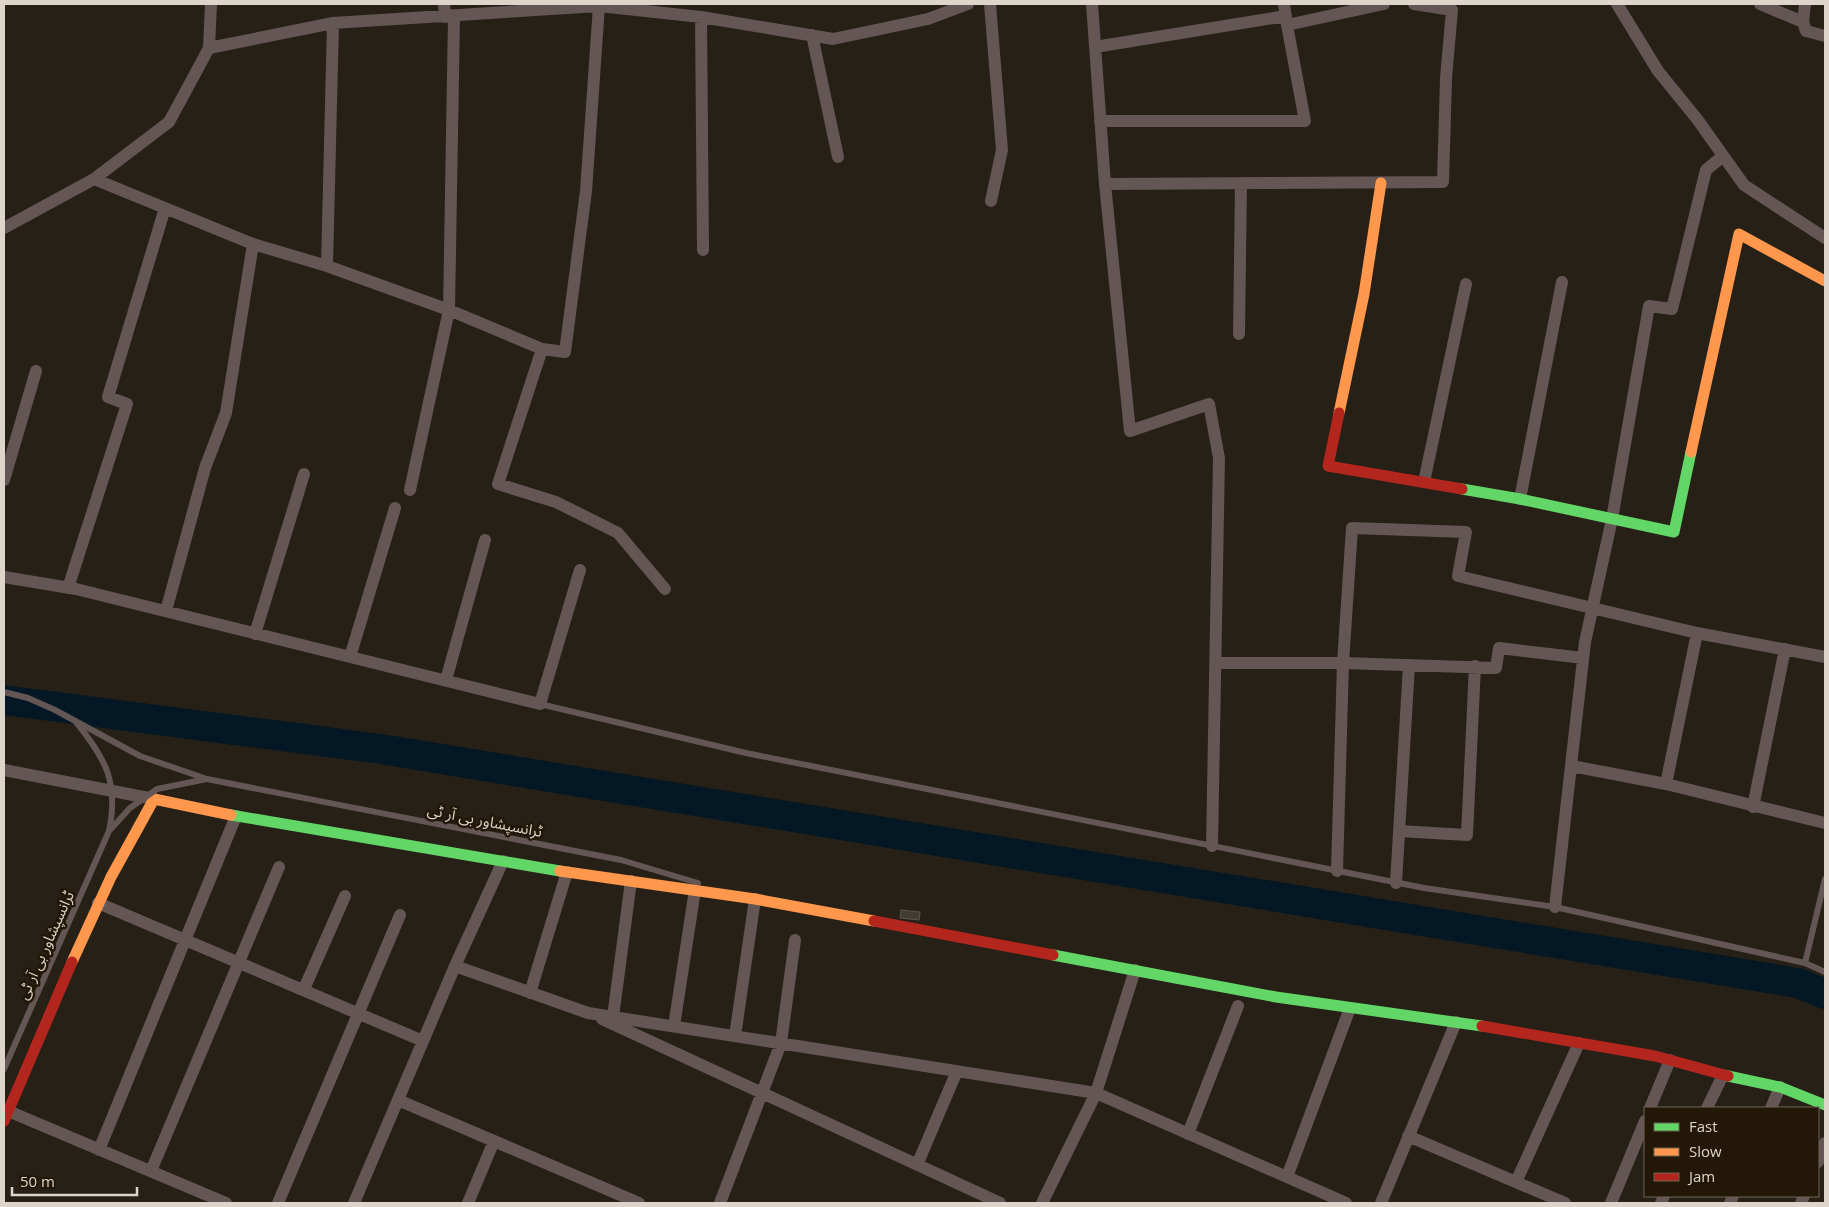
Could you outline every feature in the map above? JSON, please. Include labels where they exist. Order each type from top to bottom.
[{"type":"street","points":[[4,228],[94,179],[169,122],[209,48],[211,4]]},
{"type":"street","points":[[410,490],[449,310],[449,17],[444,4]]},
{"type":"street","points":[[209,48],[334,23],[599,6],[656,8],[832,39],[928,19],[968,4]]},
{"type":"street","points":[[990,4],[1002,150],[991,201]]},
{"type":"street","points":[[1092,4],[1105,184],[1130,431],[1209,404],[1219,458],[1212,846]]},
{"type":"street","points":[[1095,47],[1286,15],[1384,4]]},
{"type":"street","points":[[1105,184],[1443,182],[1446,78],[1452,10],[1414,4]]},
{"type":"street","points":[[1617,4],[1658,71],[1744,185],[1825,238]]},
{"type":"street","points":[[1760,4],[1803,22]]},
{"type":"street","points":[[1805,4],[1803,22],[1806,31],[1825,36]]},
{"type":"street","points":[[94,179],[253,244],[327,266],[449,310],[542,349],[565,352],[586,191],[599,6]]},
{"type":"street","points":[[1100,121],[1304,122],[1286,15]]},
{"type":"street","points":[[701,17],[703,250]]},
{"type":"street","points":[[327,266],[334,23]]},
{"type":"street","points":[[812,35],[838,157]]},
{"type":"street","points":[[1555,907],[1583,658],[1612,519],[1649,306],[1672,309],[1706,170],[1723,156]]},
{"type":"street","points":[[1239,334],[1241,183]]},
{"type":"street","points":[[1381,183],[1364,294],[1328,466],[1520,499],[1674,532],[1739,234],[1825,282]]},
{"type":"street","points":[[68,588],[127,404],[108,397],[165,208]]},
{"type":"street","points":[[166,611],[205,468],[226,413],[253,244]]},
{"type":"street","points":[[1520,499],[1562,282]]},
{"type":"street","points":[[1424,482],[1466,284]]},
{"type":"street","points":[[542,349],[498,484],[556,502],[618,533],[665,589]]},
{"type":"street","points":[[4,480],[36,371]]},
{"type":"street","points":[[255,634],[304,474]]},
{"type":"street","points":[[350,657],[395,508]]},
{"type":"street","points":[[1337,871],[1343,663],[1352,528],[1466,532],[1458,576],[1697,633],[1825,657]]},
{"type":"street","points":[[446,680],[486,540]]},
{"type":"street","points":[[4,577],[68,588],[166,611],[540,704],[580,570]]},
{"type":"street","points":[[1666,784],[1697,633]]},
{"type":"street","points":[[1216,663],[1343,663],[1496,668],[1499,648],[1583,658]]},
{"type":"street","points":[[1753,807],[1785,649]]},
{"type":"street","points":[[1396,883],[1409,665]]},
{"type":"street","points":[[1400,831],[1467,835],[1475,666]]},
{"type":"street","points":[[1572,766],[1666,784],[1753,807],[1825,823]]},
{"type":"street","points":[[4,770],[236,816],[567,872],[755,899],[1276,997],[1456,1022],[1655,1056],[1722,1075],[1780,1088],[1825,1105]]},
{"type":"street","points":[[154,799],[140,822],[98,904],[6,1116],[99,1150],[226,1203]]},
{"type":"street","points":[[99,1150],[236,816]]},
{"type":"street","points":[[354,1203],[454,966],[503,861]]},
{"type":"street","points":[[151,1171],[279,867]]},
{"type":"street","points":[[530,993],[567,872]]},
{"type":"street","points":[[613,1017],[631,881]]},
{"type":"street","points":[[674,1026],[695,890]]},
{"type":"street","points":[[304,989],[345,896]]},
{"type":"street","points":[[736,1036],[755,899]]},
{"type":"street","points":[[98,904],[304,989],[423,1041]]},
{"type":"street","points":[[278,1203],[400,915]]},
{"type":"street","points":[[720,1203],[763,1094],[780,1043],[795,940]]},
{"type":"street","points":[[454,966],[588,1013],[1000,1203]]},
{"type":"street","points":[[1042,1203],[1096,1093],[1135,970]]},
{"type":"street","points":[[1188,1134],[1238,1006]]},
{"type":"street","points":[[1286,1177],[1350,1008]]},
{"type":"street","points":[[588,1013],[1096,1093],[1286,1177],[1332,1200],[1346,1203]]},
{"type":"street","points":[[1381,1203],[1456,1022]]},
{"type":"street","points":[[1516,1182],[1579,1043]]},
{"type":"street","points":[[1650,1107],[1670,1060]]},
{"type":"street","points":[[916,1165],[957,1071]]},
{"type":"street","points":[[1707,1107],[1722,1075]]},
{"type":"street","points":[[1771,1107],[1780,1088]]},
{"type":"street","points":[[398,1100],[639,1203]]},
{"type":"street","points":[[1611,1203],[1644,1123]]},
{"type":"street","points":[[1408,1136],[1565,1203]]},
{"type":"street","points":[[468,1203],[494,1141]]},
{"type":"street","points":[[1819,1159],[1825,1143]]},
{"type":"lane","name":"ٹرانسپشاور بی آر ٹی","points":[[4,692],[46,706],[140,756],[207,779],[621,860],[755,899]]},
{"type":"lane","points":[[540,704],[746,753],[1396,883],[1555,907],[1805,963],[1825,972]]},
{"type":"lane","name":"ٹرانسپشاور بی آر ٹی","points":[[4,1069],[109,831],[113,812],[113,787],[108,772],[91,741],[76,722]]},
{"type":"lane","name":"ٹرانسپشاور بی آر ٹی","points":[[109,831],[130,808],[157,789],[207,779]]},
{"type":"lane","points":[[1805,963],[1825,878]]},
{"type":"building","points":[[901,910],[920,912],[919,920],[900,918]]},
{"type":"waterway","points":[[4,700],[381,749],[1798,983],[1825,994]]},
{"type":"traffic: fast","points":[[1462,489],[1520,499],[1674,532],[1691,452]]},
{"type":"traffic: fast","points":[[231,815],[560,871]]},
{"type":"traffic: fast","points":[[1053,955],[1276,997],[1482,1026]]},
{"type":"traffic: fast","points":[[1728,1076],[1780,1087],[1825,1105]]},
{"type":"traffic: slow","points":[[1339,413],[1364,294],[1381,183]]},
{"type":"traffic: slow","points":[[1691,452],[1739,234],[1825,281]]},
{"type":"traffic: slow","points":[[72,962],[111,877],[154,799],[231,815]]},
{"type":"traffic: slow","points":[[560,871],[755,899],[874,921]]},
{"type":"traffic: jam","points":[[1339,413],[1328,466],[1462,489]]},
{"type":"traffic: jam","points":[[874,921],[1053,955]]},
{"type":"traffic: jam","points":[[4,1121],[72,962]]},
{"type":"traffic: jam","points":[[1482,1026],[1655,1056],[1728,1076]]}]
